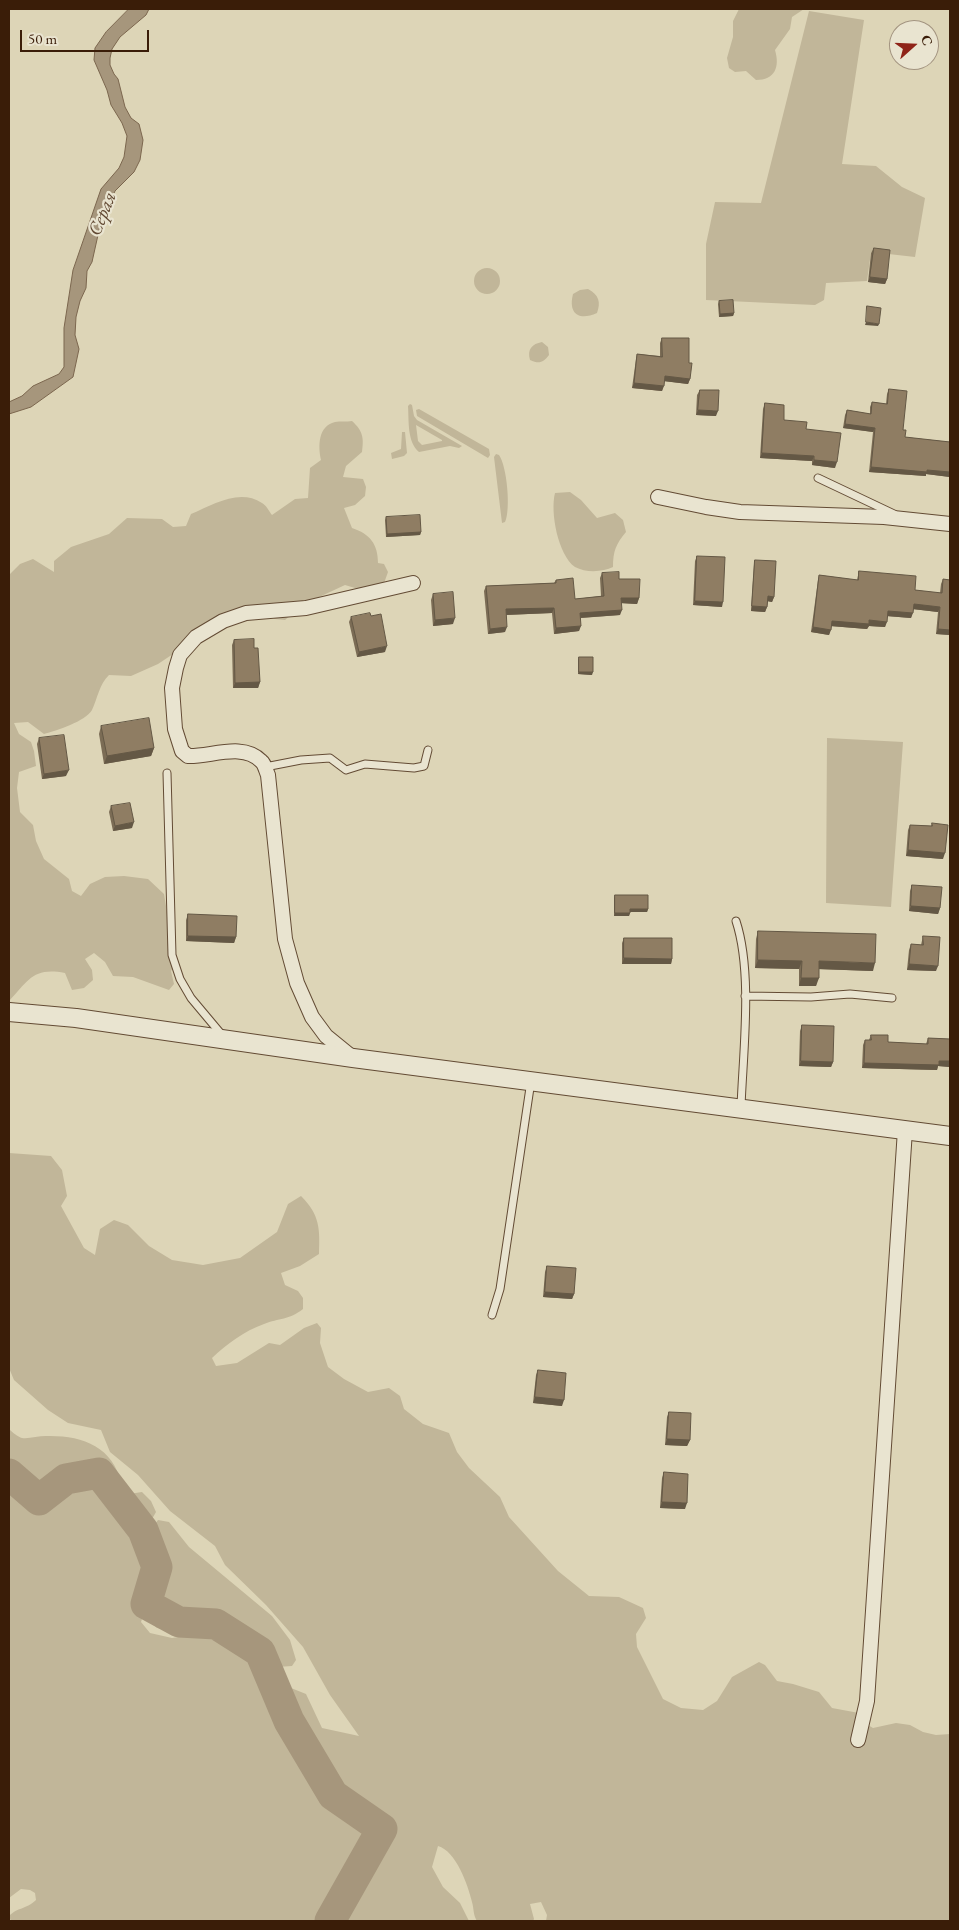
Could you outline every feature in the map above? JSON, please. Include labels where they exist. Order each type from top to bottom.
[{"type":"street","points":[[658,497],[740,512],[884,517],[950,524]]},
{"type":"street","points":[[352,1058],[326,1036],[312,1017],[297,983],[285,939],[268,775],[265,767],[262,761],[250,754],[234,751],[188,756],[182,751],[175,729],[172,688],[180,656],[196,637],[223,621],[246,613],[306,608],[413,582]]},
{"type":"street","points":[[9,1012],[76,1018],[225,1038],[352,1058],[950,1136]]},
{"type":"street","points":[[858,1740],[866,1701],[905,1130]]},
{"type":"lane","points":[[818,478],[906,519]]},
{"type":"lane","points":[[265,767],[301,760],[330,758],[346,770],[365,764],[414,768],[424,766],[428,750]]},
{"type":"lane","points":[[166,773],[172,955],[180,979],[191,998],[225,1038]]},
{"type":"lane","points":[[736,921],[741,938],[745,996],[741,1108]]},
{"type":"lane","points":[[745,996],[811,997],[850,994],[892,998]]},
{"type":"lane","points":[[492,1315],[500,1289],[531,1081]]},
{"type":"shaded area","points":[[739,9],[804,9],[792,17],[790,29],[775,50],[776,67],[768,78],[756,80],[746,71],[735,72],[729,68],[727,58],[733,37],[733,21]]},
{"type":"shaded area","points":[[809,11],[864,20],[842,164],[876,166],[902,187],[925,198],[915,257],[871,252],[867,281],[826,283],[824,300],[815,305],[706,300],[706,244],[715,202],[761,203]]},
{"type":"shaded area","points":[[487,268],[496,272],[500,281],[496,290],[487,294],[478,290],[474,281],[478,272]]},
{"type":"shaded area","points":[[588,289],[597,296],[599,302],[597,313],[580,316],[576,314],[572,307],[573,294],[580,290]]},
{"type":"shaded area","points":[[542,342],[548,347],[549,355],[541,362],[530,360],[529,353],[531,348],[535,344]]},
{"type":"shaded area","points":[[412,405],[414,416],[417,420],[462,446],[459,448],[450,446],[419,452],[412,443],[408,406]],"holes":[[[416,425],[442,440],[422,445],[418,441]]]},
{"type":"shaded area","points":[[419,409],[489,449],[490,455],[488,458],[417,416],[416,410]]},
{"type":"shaded area","points":[[352,421],[362,435],[362,452],[346,466],[343,477],[363,479],[366,487],[365,496],[355,505],[344,508],[352,528],[364,533],[375,545],[378,563],[384,564],[388,572],[383,586],[365,591],[345,585],[304,604],[285,620],[275,619],[266,613],[236,612],[158,664],[131,676],[109,675],[101,687],[92,710],[77,722],[44,734],[28,722],[14,723],[19,734],[31,742],[34,751],[36,766],[19,772],[17,788],[20,812],[33,825],[36,841],[44,859],[69,879],[72,891],[81,896],[90,884],[105,877],[124,876],[148,879],[164,894],[168,918],[167,941],[177,961],[171,971],[174,984],[169,990],[133,977],[113,976],[105,962],[94,953],[85,959],[92,970],[93,980],[84,988],[72,990],[65,973],[46,972],[32,977],[9,1001],[9,575],[20,564],[33,559],[54,572],[54,561],[71,547],[109,534],[127,518],[162,519],[173,527],[186,526],[191,514],[226,499],[244,497],[263,504],[272,515],[295,499],[308,498],[310,468],[321,460],[320,437],[322,432],[329,424]]},
{"type":"shaded area","points":[[402,432],[405,432],[407,453],[404,456],[392,459],[391,453],[401,449]]},
{"type":"shaded area","points":[[496,454],[499,455],[502,461],[507,488],[507,516],[505,522],[502,523],[494,457]]},
{"type":"shaded area","points":[[570,492],[581,500],[597,518],[615,513],[623,520],[626,532],[616,548],[613,567],[594,571],[579,569],[569,561],[564,553],[557,533],[554,501],[555,493]]},
{"type":"shaded area","points":[[827,738],[903,742],[891,907],[826,903]]},
{"type":"shaded area","points":[[9,1153],[51,1156],[62,1170],[67,1196],[61,1206],[84,1248],[95,1255],[100,1229],[114,1220],[128,1225],[149,1246],[172,1260],[203,1265],[240,1258],[277,1232],[288,1204],[301,1196],[312,1210],[318,1223],[319,1254],[300,1266],[281,1273],[285,1285],[298,1291],[303,1298],[303,1309],[288,1317],[250,1330],[236,1338],[212,1358],[216,1366],[237,1363],[269,1343],[280,1345],[304,1328],[317,1323],[321,1328],[320,1343],[328,1367],[344,1379],[368,1392],[389,1388],[400,1396],[404,1409],[423,1424],[449,1433],[457,1452],[469,1468],[500,1497],[509,1517],[558,1571],[589,1596],[619,1597],[643,1608],[646,1618],[636,1634],[637,1647],[663,1699],[681,1708],[703,1710],[717,1701],[732,1677],[759,1662],[765,1665],[777,1681],[819,1692],[832,1708],[859,1713],[863,1722],[873,1728],[896,1723],[910,1725],[923,1732],[936,1735],[950,1734],[950,1921],[546,1921],[547,1915],[541,1902],[530,1904],[533,1921],[477,1921],[468,1887],[456,1861],[444,1849],[438,1846],[432,1867],[443,1887],[460,1903],[469,1921],[11,1921],[9,1916],[12,1913],[36,1900],[35,1893],[30,1890],[21,1889],[9,1898],[9,1429],[22,1438],[59,1436],[71,1438],[94,1445],[103,1452],[117,1470],[121,1483],[116,1485],[129,1494],[142,1492],[151,1501],[156,1512],[152,1519],[146,1519],[151,1529],[158,1520],[169,1522],[189,1547],[272,1616],[290,1640],[296,1660],[292,1666],[277,1667],[286,1686],[306,1694],[322,1728],[359,1736],[330,1695],[303,1647],[266,1605],[225,1565],[215,1546],[170,1511],[138,1475],[110,1452],[101,1430],[68,1423],[48,1410],[14,1380],[9,1368]],"holes":[[[148,1601],[149,1621],[157,1628],[198,1634],[172,1638],[150,1633],[141,1622]]]},
{"type":"water","name":"Серая","points":[[129,9],[149,9],[146,15],[120,37],[112,49],[110,65],[118,79],[125,107],[131,118],[139,124],[143,140],[140,160],[134,172],[115,191],[100,226],[92,262],[87,271],[86,288],[76,317],[75,335],[79,349],[73,377],[31,407],[9,414],[9,402],[22,396],[33,386],[59,374],[64,367],[64,328],[73,270],[101,189],[119,168],[124,157],[127,136],[122,123],[111,105],[107,90],[94,60],[95,48],[106,32]]},
{"type":"building","points":[[874,248],[890,250],[887,279],[870,277]]},
{"type":"building","points":[[733,300],[734,313],[720,314],[719,301]]},
{"type":"building","points":[[867,306],[881,308],[879,324],[866,322]]},
{"type":"building","points":[[662,338],[689,338],[689,363],[692,363],[690,379],[665,376],[664,386],[634,383],[637,354],[662,357]]},
{"type":"building","points":[[889,389],[907,391],[903,430],[906,430],[905,437],[950,442],[950,472],[871,467],[875,428],[845,424],[847,410],[871,414],[872,402],[887,404]]},
{"type":"building","points":[[700,390],[719,390],[718,411],[698,410]]},
{"type":"building","points":[[765,403],[784,405],[784,420],[807,422],[806,429],[841,433],[837,462],[814,460],[814,456],[762,453]]},
{"type":"building","points":[[420,515],[421,532],[387,534],[386,517]]},
{"type":"building","points":[[697,556],[725,557],[723,602],[695,601]]},
{"type":"building","points":[[755,560],[776,561],[774,597],[768,596],[767,607],[752,606]]},
{"type":"building","points":[[859,571],[916,576],[915,590],[942,593],[943,579],[950,580],[950,630],[938,629],[940,607],[914,604],[913,613],[888,611],[887,622],[869,620],[869,624],[832,621],[831,630],[813,627],[819,575],[858,580]]},
{"type":"building","points":[[619,572],[619,579],[640,579],[639,598],[621,598],[622,610],[580,613],[581,626],[556,628],[554,608],[506,609],[507,627],[490,629],[486,586],[556,583],[556,580],[573,578],[575,599],[604,596],[602,573]]},
{"type":"building","points":[[453,592],[455,618],[435,620],[433,594]]},
{"type":"building","points":[[370,613],[371,616],[381,614],[387,646],[359,652],[351,617]]},
{"type":"building","points":[[254,639],[254,648],[258,648],[260,682],[235,683],[234,640]]},
{"type":"building","points":[[579,657],[593,657],[593,672],[579,672]]},
{"type":"building","points":[[149,718],[154,748],[107,756],[101,726]]},
{"type":"building","points":[[64,735],[69,770],[44,774],[39,738]]},
{"type":"building","points":[[130,803],[134,822],[115,826],[111,806]]},
{"type":"building","points":[[932,823],[948,825],[945,853],[908,850],[910,825],[932,826]]},
{"type":"building","points":[[912,885],[942,887],[940,908],[911,906]]},
{"type":"building","points":[[615,895],[648,895],[648,909],[630,909],[630,913],[615,913]]},
{"type":"building","points":[[188,914],[237,916],[236,937],[188,936]]},
{"type":"building","points":[[758,931],[876,934],[875,963],[819,961],[819,978],[801,978],[802,961],[758,960]]},
{"type":"building","points":[[923,936],[940,937],[938,966],[909,964],[911,944],[923,945]]},
{"type":"building","points":[[624,938],[672,938],[672,959],[624,958]]},
{"type":"building","points":[[802,1025],[834,1026],[833,1062],[801,1061]]},
{"type":"building","points":[[871,1035],[888,1035],[888,1042],[928,1044],[928,1038],[950,1039],[950,1061],[939,1061],[939,1065],[864,1063],[865,1040],[871,1040]]},
{"type":"building","points":[[547,1266],[576,1268],[574,1294],[545,1292]]},
{"type":"building","points":[[538,1370],[566,1373],[564,1400],[535,1397]]},
{"type":"building","points":[[669,1412],[691,1413],[690,1440],[667,1439]]},
{"type":"building","points":[[664,1472],[688,1474],[687,1503],[662,1502]]},
{"type":"waterway","points":[[9,1474],[39,1500],[66,1479],[99,1473],[143,1530],[157,1567],[146,1604],[179,1622],[216,1624],[260,1652],[289,1721],[333,1795],[382,1829],[330,1921]]}]
